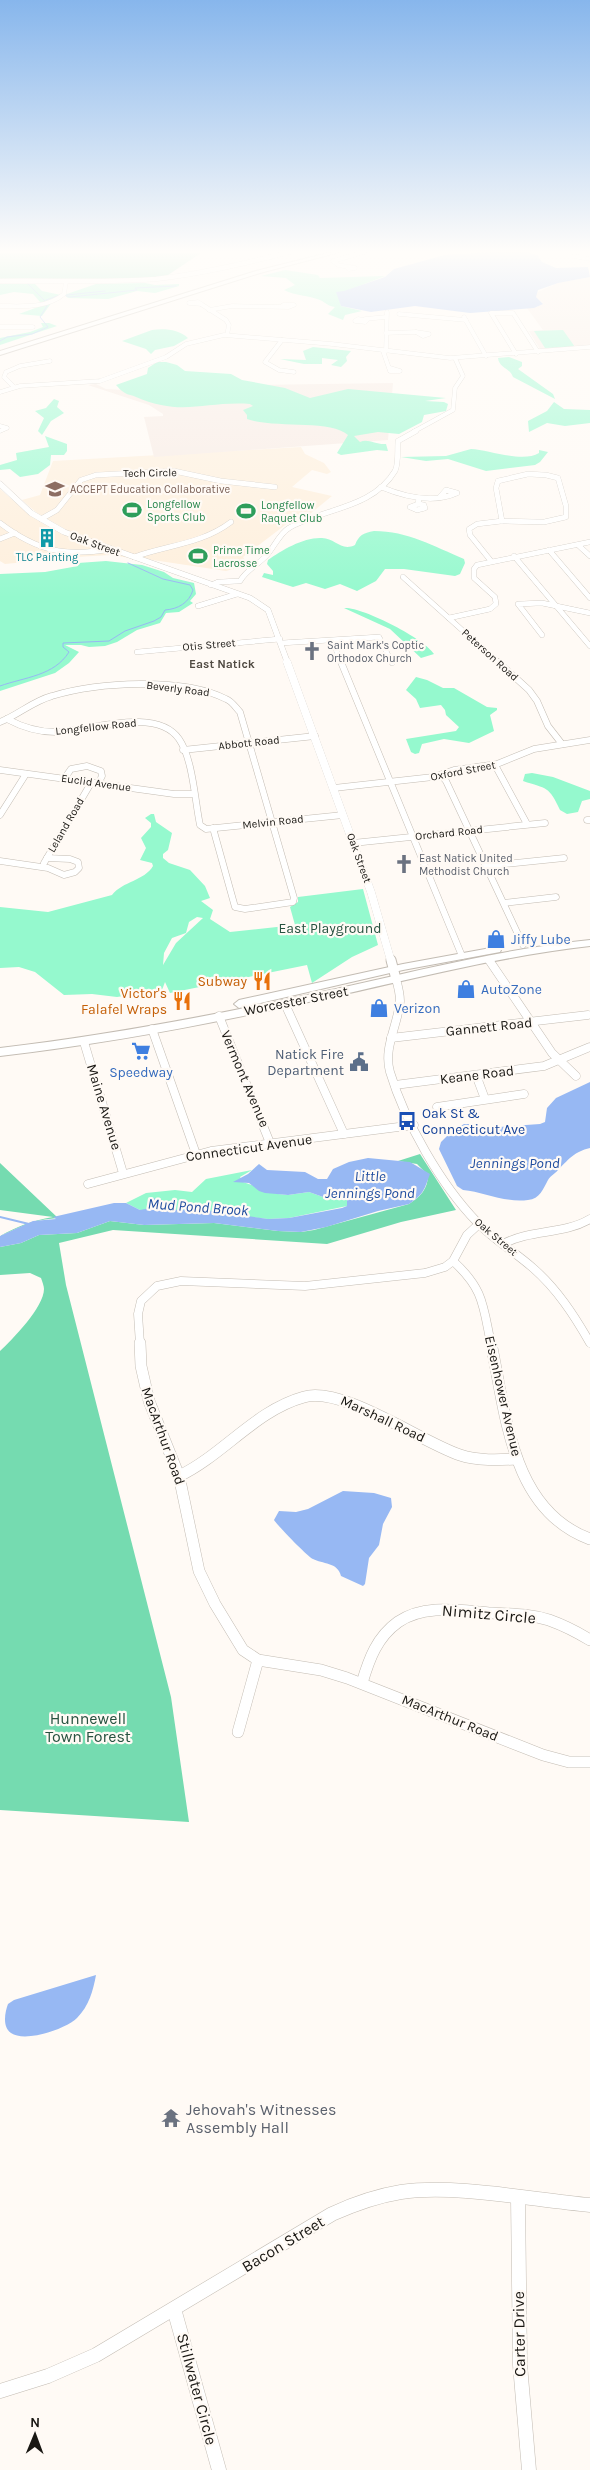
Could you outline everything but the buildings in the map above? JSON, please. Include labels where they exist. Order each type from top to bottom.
[{"type":"highway","name":"Worcester Street","points":[[0,1052],[84,1042],[286,1004],[462,956],[523,945],[590,937]]},
{"type":"highway","name":"Worcester Street","points":[[0,1044],[103,1033],[395,974],[489,960],[543,948],[590,943]]},
{"type":"main road","name":"Oak Street","points":[[0,484],[40,519],[68,534],[255,600],[268,610],[334,788],[395,974]]},
{"type":"street","points":[[14,388],[4,378],[6,372],[17,367]]},
{"type":"street","points":[[0,392],[14,388],[100,381],[138,367]]},
{"type":"street","points":[[273,367],[286,371]]},
{"type":"street","points":[[211,584],[240,581],[247,570],[266,556],[287,530],[325,512],[363,501],[381,487],[397,468],[398,441],[453,410],[455,388],[463,376],[459,367]]},
{"type":"street","points":[[0,426],[7,428],[0,431]]},
{"type":"street","name":"Tech Circle","points":[[40,519],[57,510],[79,481],[96,475],[176,472],[221,481],[275,486]]},
{"type":"street","points":[[491,561],[470,535],[469,530],[476,525],[553,520],[566,517],[566,506],[558,478],[540,474],[505,478],[498,481],[496,488],[502,522]]},
{"type":"street","points":[[381,487],[419,501],[440,497]]},
{"type":"street","points":[[134,557],[161,548],[207,540],[231,522]]},
{"type":"street","points":[[0,523],[15,533],[55,553],[86,554],[111,549]]},
{"type":"street","points":[[0,539],[15,533]]},
{"type":"street","points":[[449,618],[490,609],[496,604],[495,597],[477,582],[474,576],[476,566],[514,556],[590,542]]},
{"type":"street","points":[[578,545],[590,556]]},
{"type":"street","points":[[549,550],[590,598]]},
{"type":"street","points":[[514,556],[590,646]]},
{"type":"street","name":"Peterson Road","points":[[403,577],[532,693],[548,726],[562,744]]},
{"type":"street","points":[[198,606],[237,594]]},
{"type":"street","points":[[518,604],[538,603],[590,613]]},
{"type":"street","points":[[518,604],[542,635]]},
{"type":"street","name":"Otis Street","points":[[137,652],[281,641],[333,642],[379,637],[392,663]]},
{"type":"street","points":[[333,642],[462,956]]},
{"type":"street","name":"Beverly Road","points":[[7,719],[46,698],[67,692],[124,684],[187,688],[214,693],[234,703],[240,712],[294,898],[293,902],[257,908],[237,908],[233,905],[214,828]]},
{"type":"street","points":[[0,722],[7,719]]},
{"type":"street","name":"Longfellow Road","points":[[7,719],[34,729],[50,732],[126,723],[148,723],[163,727],[174,734],[181,742],[200,825],[203,828]]},
{"type":"street","name":"Abbott Road","points":[[183,750],[315,736]]},
{"type":"street","name":"Oxford Street","points":[[334,788],[441,775],[454,770],[495,765],[531,750],[590,740]]},
{"type":"street","points":[[495,765],[508,784],[527,824]]},
{"type":"street","points":[[64,779],[71,769],[91,766],[101,771],[102,776],[95,783]]},
{"type":"street","name":"Euclid Avenue","points":[[0,770],[193,794]]},
{"type":"street","points":[[0,815],[26,774]]},
{"type":"street","points":[[441,775],[446,780],[523,945]]},
{"type":"street","name":"Leland Road","points":[[41,867],[95,783]]},
{"type":"street","name":"Melvin Road","points":[[203,828],[343,815]]},
{"type":"street","name":"Orchard Road","points":[[353,843],[545,823]]},
{"type":"street","points":[[0,861],[41,867],[64,875],[75,872],[79,868],[78,862],[73,859],[46,858]]},
{"type":"street","points":[[486,866],[564,858]]},
{"type":"street","points":[[504,903],[556,897]]},
{"type":"street","points":[[489,960],[559,1062],[576,1076]]},
{"type":"street","name":"Oak Street","points":[[395,974],[400,1004],[391,1038],[388,1062],[394,1085],[414,1125],[451,1189],[479,1224],[553,1287],[590,1343]]},
{"type":"street","points":[[286,1004],[344,1134]]},
{"type":"street","name":"Vermont Avenue","points":[[219,1016],[270,1143]]},
{"type":"street","name":"Gannett Road","points":[[391,1038],[587,1017]]},
{"type":"street","points":[[152,1029],[196,1154]]},
{"type":"street","name":"Maine Avenue","points":[[84,1042],[123,1173]]},
{"type":"street","name":"Keane Road","points":[[394,1085],[540,1067],[559,1062],[590,1047]]},
{"type":"street","points":[[476,1075],[485,1099]]},
{"type":"street","points":[[437,1106],[524,1094]]},
{"type":"street","name":"Connecticut Avenue","points":[[88,1184],[196,1154],[414,1125]]},
{"type":"street","points":[[503,1244],[516,1237],[571,1229],[590,1220]]},
{"type":"street","points":[[453,1262],[467,1235],[479,1224]]},
{"type":"street","name":"Eisenhower Avenue","points":[[453,1262],[470,1276],[480,1294],[517,1459],[537,1499],[548,1514],[563,1528],[590,1539]]},
{"type":"street","name":"MacArthur Road","points":[[453,1262],[445,1267],[425,1273],[336,1284],[290,1286],[181,1281],[164,1284],[151,1291],[142,1301],[138,1314],[142,1372],[149,1401],[179,1476],[196,1561],[202,1581],[243,1650],[258,1660],[321,1670],[362,1683],[543,1755],[569,1762],[590,1762]]},
{"type":"street","name":"Marshall Road","points":[[179,1476],[201,1465],[288,1403],[314,1394],[341,1400],[460,1454],[493,1460],[517,1459]]},
{"type":"street","name":"Nimitz Circle","points":[[362,1683],[376,1647],[390,1628],[409,1616],[429,1610],[452,1610],[546,1619],[590,1640]]},
{"type":"street","points":[[238,1732],[258,1660]]},
{"type":"street","name":"Bacon Street","points":[[0,2391],[48,2376],[80,2363],[332,2214],[364,2200],[398,2191],[435,2189],[590,2205]]},
{"type":"street","name":"Carter Drive","points":[[518,2198],[520,2365],[529,2470]]},
{"type":"street","name":"Stillwater Circle","points":[[174,2309],[219,2470]]},
{"type":"shaded area","points":[[393,383],[388,440],[154,457],[144,417],[163,416],[163,414],[149,405],[88,385],[96,384],[106,389],[141,391],[245,385]]},
{"type":"shaded area","points":[[301,447],[305,454],[324,463],[331,472],[327,474],[312,470],[292,487],[332,496],[310,514],[293,519],[243,557],[246,562],[243,566],[226,571],[146,559],[72,533],[38,514],[22,500],[40,495],[53,461]]},
{"type":"shaded area","points":[[0,489],[31,516],[46,525],[73,538],[130,558],[110,555],[5,564],[0,561]]},
{"type":"green space","points":[[180,367],[185,371],[231,374],[242,380],[285,388],[310,398],[348,389],[446,398],[425,401],[448,404],[446,411],[424,415],[422,422],[399,434],[378,432],[354,436],[360,442],[386,444],[388,451],[377,450],[341,455],[337,453],[348,435],[340,430],[328,427],[258,422],[247,419],[247,415],[243,410],[253,406],[250,404],[180,407],[152,403],[127,394],[116,385],[147,374],[148,368]]},
{"type":"green space","points":[[504,367],[520,367],[518,369],[553,394],[555,399],[513,377]]},
{"type":"green space","points":[[54,399],[59,401],[57,407],[64,413],[51,421],[42,435],[38,431],[44,418],[35,411],[46,408]]},
{"type":"green space","points":[[554,402],[564,409],[590,410],[590,423],[565,426],[547,423],[529,432],[528,421],[547,411]]},
{"type":"green space","points":[[45,436],[67,444],[67,451],[64,455],[51,455],[50,465],[38,474],[20,477],[10,469],[0,470],[0,465],[17,460],[16,453],[49,447]]},
{"type":"green space","points":[[471,449],[524,457],[539,453],[539,450],[548,452],[535,465],[486,471],[448,459],[426,461],[401,457],[446,456]]},
{"type":"green space","points":[[374,531],[409,536],[464,559],[465,563],[460,574],[455,576],[404,569],[385,569],[376,581],[357,591],[340,584],[325,589],[306,583],[293,587],[262,577],[264,573],[273,575],[273,571],[267,564],[268,560],[286,548],[315,538],[331,540],[342,546],[350,547],[355,545],[362,535]]},
{"type":"green space","points":[[106,561],[142,565],[164,572],[173,578],[194,583],[196,594],[190,601],[193,603],[179,612],[166,613],[160,623],[137,630],[117,642],[105,646],[65,645],[79,652],[69,663],[55,673],[0,691],[0,574],[45,572],[78,566],[78,563]]},
{"type":"green space","points":[[344,608],[365,613],[393,625],[419,640],[434,654],[421,658],[390,629]]},
{"type":"green space","points":[[416,677],[443,688],[454,688],[487,707],[497,708],[490,715],[494,731],[469,743],[444,739],[422,744],[419,753],[411,752],[406,739],[456,731],[459,727],[446,715],[441,705],[420,708],[416,699],[406,690]]},
{"type":"green space","points":[[532,773],[553,777],[590,791],[590,799],[582,801],[578,812],[567,814],[560,810],[550,792],[523,781],[525,774]]},
{"type":"green space","name":"East Playground","points":[[154,814],[156,822],[172,833],[168,850],[163,854],[163,858],[169,863],[190,870],[205,886],[210,898],[201,901],[213,910],[210,919],[230,932],[295,925],[290,907],[298,902],[298,897],[363,889],[378,945],[352,957],[312,983],[307,965],[170,993],[165,982],[162,990],[117,997],[92,994],[64,995],[35,972],[19,967],[0,968],[0,907],[48,912],[112,895],[117,890],[144,875],[153,866],[152,863],[140,860],[146,848],[141,838],[151,827],[151,823],[145,818]],"holes":[[[197,917],[203,918],[176,943],[163,965],[164,953],[172,938],[186,933],[189,922]]]},
{"type":"green space","name":"Hunnewell Town Forest","points":[[420,1154],[456,1210],[401,1222],[327,1244],[113,1230],[59,1243],[66,1285],[171,1697],[189,1822],[0,1810],[0,1351],[33,1314],[43,1296],[44,1289],[41,1278],[30,1273],[0,1275],[0,1247],[21,1243],[39,1235],[77,1233],[110,1221],[144,1225],[214,1223],[278,1231],[301,1232],[314,1230],[409,1204],[425,1188],[428,1175],[417,1164],[398,1161]]},
{"type":"green space","points":[[0,1163],[58,1218],[34,1222],[0,1236],[25,1224],[53,1217],[0,1210]]},
{"type":"green space","points":[[252,1170],[240,1177],[243,1182],[278,1194],[288,1195],[309,1192],[326,1198],[347,1200],[347,1206],[289,1218],[268,1219],[189,1210],[169,1210],[157,1205],[156,1202],[150,1205],[146,1211],[126,1203],[146,1193],[175,1190],[192,1192],[206,1179]]},
{"type":"water","name":"Jennings Pond","points":[[590,1082],[590,1148],[580,1151],[569,1159],[549,1178],[538,1196],[519,1201],[463,1190],[457,1186],[439,1149],[441,1142],[451,1132],[464,1124],[474,1124],[484,1128],[540,1124],[545,1122],[547,1108],[556,1098]]},
{"type":"water","name":"Little Jennings Pond","points":[[368,1158],[410,1162],[430,1174],[423,1191],[409,1204],[301,1232],[214,1223],[144,1225],[110,1221],[77,1233],[39,1235],[21,1243],[0,1247],[0,1236],[33,1221],[56,1219],[53,1217],[114,1203],[126,1203],[140,1210],[150,1208],[148,1202],[150,1197],[156,1199],[158,1205],[169,1210],[200,1209],[268,1219],[289,1218],[342,1208],[347,1206],[347,1200],[326,1198],[309,1192],[288,1195],[265,1193],[249,1183],[233,1182],[248,1174],[259,1164],[267,1170],[305,1172],[318,1179],[327,1179],[333,1169],[349,1162]]},
{"type":"water","points":[[343,1491],[374,1493],[391,1498],[392,1507],[383,1524],[379,1545],[369,1558],[365,1584],[363,1586],[341,1576],[337,1568],[310,1557],[274,1520],[279,1511],[296,1512],[308,1509]]},
{"type":"water","points":[[96,1975],[87,2003],[72,2022],[35,2036],[17,2036],[6,2027],[5,2019],[8,2004],[14,2000]]},
{"type":"waterway","points":[[0,686],[38,675],[55,666],[69,652],[63,647],[63,643],[109,641],[125,631],[154,621],[161,617],[165,610],[186,602],[191,595],[193,590],[190,585],[163,579],[128,563]]},
{"type":"waterway","name":"Mud Pond Brook","points":[[0,1217],[29,1224]]},
{"type":"place","name":"ACCEPT Education Collaborative","points":[[55,489]]},
{"type":"place","name":"Longfellow Sports Club","points":[[132,510]]},
{"type":"place","name":"Longfellow Raquet Club","points":[[246,511]]},
{"type":"place","name":"TLC Painting","points":[[47,538]]},
{"type":"place","name":"Prime Time Lacrosse","points":[[198,556]]},
{"type":"place","name":"Saint Mark's Coptic Orthodox Church","points":[[312,651]]},
{"type":"place","name":"East Natick United Methodist Church","points":[[404,864]]},
{"type":"place","name":"Jiffy Lube","points":[[496,939]]},
{"type":"place","name":"Subway","points":[[262,981]]},
{"type":"place","name":"AutoZone","points":[[466,989]]},
{"type":"place","name":"Victor's Falafel Wraps","points":[[182,1001]]},
{"type":"place","name":"Verizon","points":[[379,1008]]},
{"type":"place","name":"Speedway","points":[[141,1051]]},
{"type":"place","name":"Natick Fire Department","points":[[359,1062]]},
{"type":"place","name":"Oak St & Connecticut Ave","points":[[407,1121]]},
{"type":"place","name":"Jehovah's Witnesses Assembly Hall","points":[[171,2118]]},
{"type":"district","name":"East Natick","points":[[222,664]]}]
